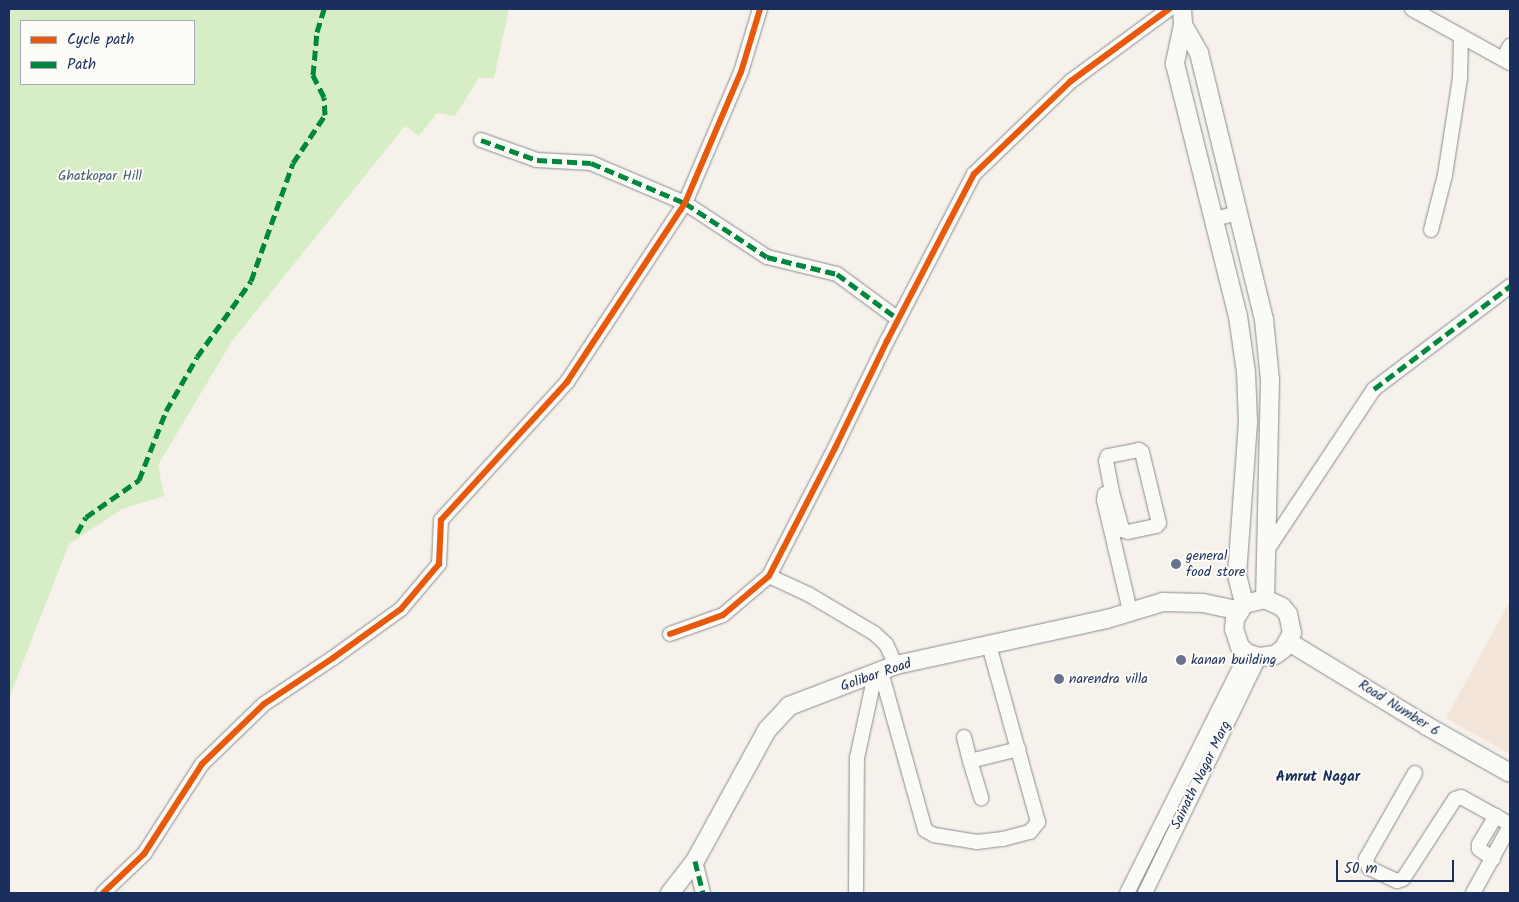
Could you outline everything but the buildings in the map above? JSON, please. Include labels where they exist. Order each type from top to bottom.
[{"type":"street","points":[[103,893],[144,854],[202,764],[250,717],[264,704],[400,610],[439,564],[441,520],[567,382],[685,203],[742,72],[760,9]]},
{"type":"street","points":[[670,634],[723,615],[769,576],[898,318],[974,174],[1071,81],[1169,9]]},
{"type":"street","points":[[1412,9],[1507,61],[1510,46]]},
{"type":"street","points":[[1183,17],[1199,53],[1264,320],[1269,371],[1265,599],[1274,602],[1288,614],[1292,632],[1289,642],[1275,655],[1253,655],[1236,638],[1234,629],[1242,607],[1237,576],[1244,508],[1248,422],[1246,372],[1238,316],[1175,64],[1183,17]]},
{"type":"street","points":[[1431,230],[1445,175],[1460,78],[1461,36]]},
{"type":"street","points":[[1190,122],[1215,117]]},
{"type":"street","points":[[482,140],[537,160],[591,163],[685,203],[767,257],[837,274],[898,318]]},
{"type":"street","points":[[1214,219],[1238,214]]},
{"type":"street","points":[[1267,550],[1374,389],[1510,286]]},
{"type":"street","points":[[1246,372],[1269,371]]},
{"type":"street","points":[[1139,450],[1142,452],[1159,522],[1156,526],[1128,532],[1122,530],[1112,492],[1106,461],[1108,456],[1139,450]]},
{"type":"street","points":[[1112,492],[1105,494],[1104,500],[1130,611]]},
{"type":"street","points":[[1244,508],[1268,507]]},
{"type":"street","points":[[769,576],[808,594],[874,633],[886,644],[884,671],[857,758],[856,893]]},
{"type":"street","name":"Golibar Road","points":[[670,893],[695,861],[767,730],[789,706],[884,671],[1107,618],[1163,602],[1203,603],[1242,607],[1265,599]]},
{"type":"street","name":"Road Number 6","points":[[1289,642],[1426,726],[1510,773]]},
{"type":"street","points":[[884,671],[925,830],[934,835],[977,842],[1004,839],[1030,832],[1038,822],[989,645]]},
{"type":"street","points":[[1127,893],[1253,655]]},
{"type":"street","name":"Sainath Nagar Marg","points":[[1145,893],[1253,655]]},
{"type":"street","points":[[964,737],[981,798]]},
{"type":"street","points":[[970,761],[1019,749]]},
{"type":"street","points":[[1415,773],[1366,859],[1369,868],[1397,881],[1403,879],[1455,799],[1461,797],[1496,816],[1509,832],[1473,893]]},
{"type":"street","points":[[1493,859],[1479,849],[1479,844],[1496,816]]},
{"type":"street","points":[[695,861],[703,893]]},
{"type":"shaded area","points":[[1510,601],[1510,754],[1446,718]]},
{"type":"green space","name":"Ghatkopar Hill","points":[[9,9],[509,9],[494,78],[479,78],[455,116],[437,113],[419,136],[405,126],[232,341],[158,465],[164,496],[122,509],[69,544],[9,698]]},
{"type":"marked path","points":[[77,533],[86,517],[139,480],[166,411],[197,357],[251,281],[293,163],[325,115],[324,97],[313,75],[317,32],[324,9]]},
{"type":"marked path","points":[[481,140],[537,160],[591,163],[685,203],[767,257],[837,274],[898,319]]},
{"type":"marked path","points":[[1374,389],[1510,286]]},
{"type":"marked path","points":[[695,861],[703,893]]},
{"type":"cycle path","points":[[103,893],[144,854],[202,764],[264,704],[333,658],[401,609],[439,564],[441,520],[567,382],[685,203],[741,72],[760,9]]},
{"type":"cycle path","points":[[670,634],[723,615],[769,576],[835,448],[887,341],[974,174],[1071,81],[1169,9]]},
{"type":"place","name":"general food store","points":[[1176,564]]},
{"type":"place","name":"kanan building","points":[[1181,660]]},
{"type":"place","name":"narendra villa","points":[[1059,679]]},
{"type":"district","name":"Amrut Nagar","points":[[1318,778]]}]
